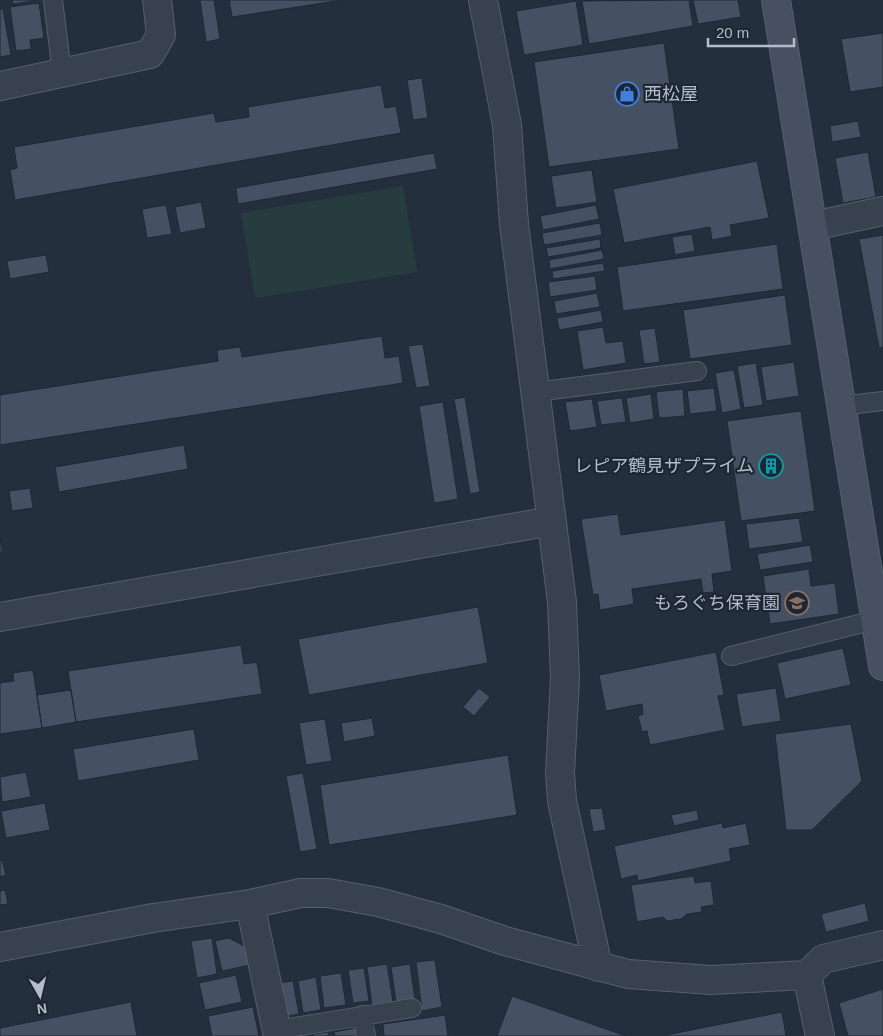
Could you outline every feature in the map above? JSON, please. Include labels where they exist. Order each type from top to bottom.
[{"type":"street","points":[[0,86],[150,54],[161,35],[157,0]]},
{"type":"street","points":[[483,0],[506,125],[514,224],[562,602],[565,678],[560,773],[562,801],[598,967]]},
{"type":"street","points":[[776,0],[883,666]]},
{"type":"street","points":[[813,226],[883,211]]},
{"type":"street","points":[[0,617],[552,521]]},
{"type":"street","points":[[0,947],[153,918],[250,904],[301,893],[353,897],[441,919],[504,941],[628,974],[711,980],[807,975],[823,959],[883,945]]},
{"type":"street","points":[[250,904],[286,1031]]},
{"type":"street","points":[[807,975],[820,1036]]},
{"type":"lane","points":[[53,0],[62,73]]},
{"type":"lane","points":[[536,392],[697,371]]},
{"type":"lane","points":[[841,406],[883,401]]},
{"type":"lane","points":[[731,656],[875,620]]},
{"type":"lane","points":[[286,1031],[362,1015],[412,1008]]},
{"type":"lane","points":[[362,1015],[366,1036]]},
{"type":"green space","points":[[403,186],[417,272],[255,298],[241,213]]},
{"type":"building","points":[[12,0],[34,0],[34,1],[13,4]]},
{"type":"building","points":[[200,0],[214,0],[220,39],[206,42]]},
{"type":"building","points":[[229,0],[343,0],[232,17]]},
{"type":"building","points":[[689,0],[693,26],[589,44],[582,1]]},
{"type":"building","points":[[693,0],[738,0],[741,17],[698,24]]},
{"type":"building","points":[[576,1],[583,45],[524,55],[516,11]]},
{"type":"building","points":[[39,3],[44,38],[30,40],[31,49],[16,51],[10,7]]},
{"type":"building","points":[[0,9],[3,9],[11,55],[0,57]]},
{"type":"building","points":[[883,33],[883,87],[850,92],[841,39]]},
{"type":"building","points":[[664,43],[679,149],[549,167],[534,62]]},
{"type":"building","points":[[422,78],[428,118],[413,120],[407,80]]},
{"type":"building","points":[[381,85],[385,108],[396,106],[401,133],[15,200],[10,170],[17,168],[14,147],[214,113],[216,122],[249,117],[248,107]]},
{"type":"building","points":[[858,121],[861,137],[832,142],[830,126]]},
{"type":"building","points":[[868,152],[876,197],[843,203],[835,158]]},
{"type":"building","points":[[434,153],[437,169],[238,204],[236,188]]},
{"type":"building","points":[[757,161],[769,218],[730,225],[732,236],[712,240],[710,227],[624,243],[613,189]]},
{"type":"building","points":[[592,170],[597,202],[556,208],[551,176]]},
{"type":"building","points":[[201,202],[206,228],[180,233],[175,207]]},
{"type":"building","points":[[166,205],[172,234],[147,238],[142,209]]},
{"type":"building","points":[[596,205],[599,219],[543,230],[540,216]]},
{"type":"building","points":[[600,223],[602,235],[544,245],[542,233]]},
{"type":"building","points":[[692,234],[695,251],[675,255],[672,237]]},
{"type":"building","points":[[883,235],[883,347],[879,348],[859,239]]},
{"type":"building","points":[[600,239],[601,248],[548,257],[546,248]]},
{"type":"building","points":[[777,244],[783,289],[623,311],[617,267]]},
{"type":"building","points":[[602,250],[604,259],[550,269],[549,260]]},
{"type":"building","points":[[46,255],[49,272],[10,279],[7,261]]},
{"type":"building","points":[[603,263],[605,271],[553,279],[552,271]]},
{"type":"building","points":[[595,276],[597,290],[550,297],[548,282]]},
{"type":"building","points":[[597,293],[600,307],[556,314],[554,301]]},
{"type":"building","points":[[785,295],[792,345],[690,359],[683,310]]},
{"type":"building","points":[[601,310],[603,322],[559,330],[557,318]]},
{"type":"building","points":[[603,327],[606,343],[623,341],[626,363],[583,370],[577,331]]},
{"type":"building","points":[[655,328],[660,362],[644,364],[639,330]]},
{"type":"building","points":[[382,336],[385,358],[399,356],[403,383],[0,445],[0,395],[218,361],[217,350],[240,347],[242,357]]},
{"type":"building","points":[[423,344],[430,386],[416,388],[408,346]]},
{"type":"building","points":[[794,362],[799,396],[766,401],[761,367]]},
{"type":"building","points":[[756,363],[763,405],[744,408],[737,366]]},
{"type":"building","points":[[734,370],[741,409],[722,413],[715,373]]},
{"type":"building","points":[[714,388],[717,411],[690,414],[687,391]]},
{"type":"building","points":[[683,389],[685,416],[659,418],[656,392]]},
{"type":"building","points":[[651,394],[654,419],[630,423],[626,398]]},
{"type":"building","points":[[465,397],[480,492],[470,494],[454,399]]},
{"type":"building","points":[[622,398],[626,422],[601,425],[597,401]]},
{"type":"building","points":[[592,399],[597,427],[570,431],[565,402]]},
{"type":"building","points":[[443,402],[458,499],[434,503],[419,406]]},
{"type":"building","name":"レピア鶴見ザプライム","points":[[801,411],[815,511],[741,521],[727,421]]},
{"type":"building","points":[[184,445],[188,469],[59,492],[55,467]]},
{"type":"building","points":[[30,488],[33,508],[12,511],[9,491]]},
{"type":"building","points":[[618,514],[621,535],[725,520],[732,571],[712,574],[714,592],[703,593],[701,579],[632,589],[634,604],[600,610],[598,594],[593,595],[581,519]]},
{"type":"building","points":[[799,518],[803,542],[749,549],[746,524]]},
{"type":"building","points":[[0,539],[3,552],[0,552]]},
{"type":"building","points":[[810,545],[813,562],[760,570],[757,554]]},
{"type":"building","points":[[809,569],[811,586],[835,583],[839,614],[770,624],[763,576]]},
{"type":"building","points":[[478,607],[488,663],[309,695],[298,639]]},
{"type":"building","points":[[241,645],[244,664],[257,662],[262,694],[76,722],[68,671]]},
{"type":"building","points":[[843,648],[851,685],[785,699],[777,663]]},
{"type":"building","points":[[716,652],[724,695],[718,696],[725,730],[650,745],[647,731],[642,732],[638,716],[643,714],[642,704],[606,711],[599,675]]},
{"type":"building","points":[[33,670],[42,728],[0,734],[0,683],[14,681],[13,673]]},
{"type":"building","points":[[479,688],[490,697],[474,716],[463,707]]},
{"type":"building","points":[[776,688],[781,721],[742,727],[736,694]]},
{"type":"building","points":[[71,690],[76,722],[42,728],[37,695]]},
{"type":"building","points":[[372,718],[375,736],[344,742],[341,723]]},
{"type":"building","points":[[325,719],[332,761],[306,765],[299,723]]},
{"type":"building","points":[[851,724],[862,781],[812,830],[786,830],[775,734]]},
{"type":"building","points":[[194,729],[199,760],[78,781],[73,749]]},
{"type":"building","points":[[508,755],[517,815],[329,845],[320,785]]},
{"type":"building","points":[[26,772],[31,797],[2,802],[0,777]]},
{"type":"building","points":[[303,773],[317,849],[300,852],[286,776]]},
{"type":"building","points":[[45,803],[50,830],[6,838],[1,811]]},
{"type":"building","points":[[602,808],[606,830],[593,832],[589,809]]},
{"type":"building","points":[[697,810],[699,820],[674,826],[671,815]]},
{"type":"building","points":[[722,823],[723,828],[746,823],[750,845],[729,849],[731,861],[638,881],[637,875],[621,879],[614,846]]},
{"type":"building","points":[[0,860],[2,860],[6,875],[0,877]]},
{"type":"building","points":[[694,876],[695,883],[711,881],[714,905],[701,907],[702,912],[687,914],[681,919],[667,921],[663,917],[637,922],[631,885]]},
{"type":"building","points":[[5,890],[8,904],[0,905],[0,891]]},
{"type":"building","points":[[865,903],[869,921],[826,932],[821,914]]},
{"type":"building","points":[[212,938],[217,974],[197,978],[191,941]]},
{"type":"building","points":[[229,938],[246,947],[250,965],[222,971],[215,941]]},
{"type":"building","points":[[435,960],[442,1007],[422,1011],[416,962]]},
{"type":"building","points":[[387,964],[393,1002],[372,1005],[367,967]]},
{"type":"building","points":[[410,964],[415,999],[396,1002],[391,967]]},
{"type":"building","points":[[364,968],[369,1001],[353,1003],[348,970]]},
{"type":"building","points":[[341,973],[346,1005],[324,1008],[320,976]]},
{"type":"building","points":[[236,975],[242,1002],[205,1010],[199,983]]},
{"type":"building","points":[[316,977],[321,1010],[303,1013],[298,981]]},
{"type":"building","points":[[293,981],[299,1014],[283,1017],[277,983]]},
{"type":"building","points":[[883,989],[883,1036],[848,1036],[839,1003]]},
{"type":"building","points":[[512,996],[626,1036],[497,1036]]},
{"type":"building","points":[[131,1002],[137,1036],[0,1036],[0,1028]]},
{"type":"building","points":[[253,1007],[259,1036],[212,1036],[208,1016]]},
{"type":"building","points":[[782,1012],[786,1036],[666,1036],[666,1035]]},
{"type":"building","points":[[445,1015],[448,1036],[384,1036],[383,1024]]},
{"type":"building","points":[[355,1028],[357,1036],[335,1036],[334,1032]]},
{"type":"building","points":[[328,1032],[329,1036],[313,1036],[313,1034]]},
{"type":"place","name":"西松屋","points":[[627,94]]},
{"type":"place","name":"レピア鶴見ザプライム","points":[[771,466]]},
{"type":"place","name":"もろぐち保育園","points":[[797,603]]}]
